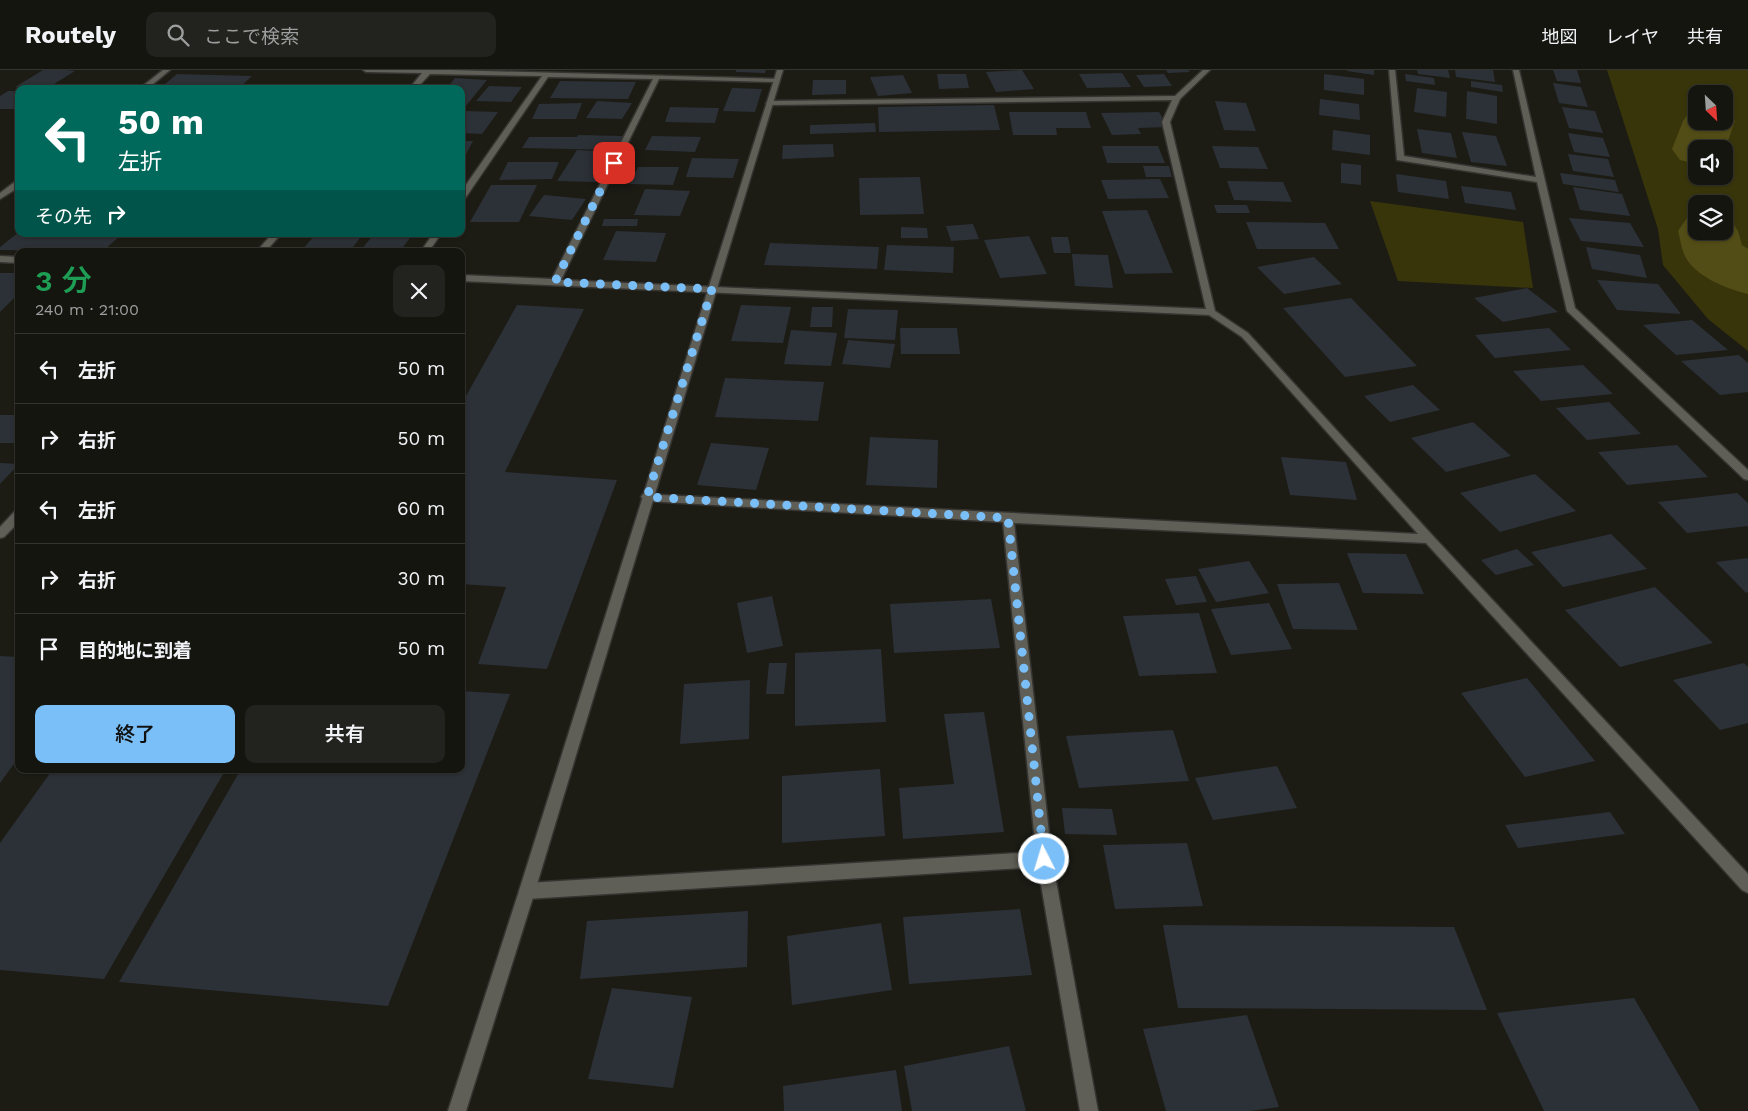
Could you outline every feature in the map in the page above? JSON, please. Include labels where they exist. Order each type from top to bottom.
[{"type":"street","points":[[147,85],[167,70]]},
{"type":"street","points":[[366,70],[657,77],[778,75],[457,1111]]},
{"type":"street","points":[[1206,70],[1177,98],[1166,122],[1211,312]]},
{"type":"street","points":[[1392,70],[1400,158],[1541,180]]},
{"type":"street","points":[[1516,70],[1570,309],[1748,476]]},
{"type":"street","points":[[416,85],[428,71]]},
{"type":"street","points":[[465,192],[546,75]]},
{"type":"street","points":[[555,282],[657,77]]},
{"type":"street","points":[[770,103],[1177,98]]},
{"type":"street","points":[[0,197],[15,186]]},
{"type":"street","points":[[264,248],[274,237]]},
{"type":"street","points":[[427,248],[435,237]]},
{"type":"street","points":[[0,259],[15,260]]},
{"type":"street","points":[[465,278],[1211,312],[1246,335],[1429,539],[1748,885]]},
{"type":"street","points":[[647,497],[1008,518],[1429,539]]},
{"type":"street","points":[[0,534],[15,518]]},
{"type":"street","points":[[1008,518],[1044,859],[1089,1111]]},
{"type":"street","points":[[526,891],[1044,859]]},
{"type":"shaded area","points":[[1607,70],[1748,70],[1748,351],[1708,319],[1663,265],[1658,229]]},
{"type":"shaded area","points":[[1370,201],[1523,222],[1533,288],[1398,281]]},
{"type":"building","points":[[43,70],[75,71],[52,85],[18,85]]},
{"type":"building","points":[[736,70],[766,70],[765,73],[736,72]]},
{"type":"building","points":[[1022,70],[1034,89],[996,92],[986,72]]},
{"type":"building","points":[[1166,70],[1188,70],[1190,72],[1168,73]]},
{"type":"building","points":[[1374,70],[1374,75],[1347,71]]},
{"type":"building","points":[[1417,70],[1448,70],[1450,78],[1418,74]]},
{"type":"building","points":[[1455,70],[1493,70],[1495,82],[1456,77]]},
{"type":"building","points":[[1553,70],[1577,70],[1581,83],[1557,81]]},
{"type":"building","points":[[1122,73],[1131,87],[1087,88],[1079,74]]},
{"type":"building","points":[[177,74],[252,76],[242,85],[164,85]]},
{"type":"building","points":[[937,74],[966,74],[969,88],[939,89]]},
{"type":"building","points":[[1164,74],[1172,86],[1144,87],[1136,75]]},
{"type":"building","points":[[1324,74],[1364,79],[1364,95],[1324,90]]},
{"type":"building","points":[[1405,74],[1434,78],[1435,85],[1406,81]]},
{"type":"building","points":[[903,75],[912,93],[878,96],[870,77]]},
{"type":"building","points":[[455,78],[487,80],[465,107],[465,85],[449,85]]},
{"type":"building","points":[[813,80],[846,80],[846,94],[812,95]]},
{"type":"building","points":[[560,81],[636,82],[628,99],[550,98]]},
{"type":"building","points":[[1471,81],[1502,85],[1503,92],[1471,87]]},
{"type":"building","points":[[1553,83],[1581,87],[1588,107],[1559,103]]},
{"type":"building","points":[[489,86],[522,87],[511,102],[476,101]]},
{"type":"building","points":[[732,88],[762,89],[755,112],[723,111]]},
{"type":"building","points":[[1417,88],[1447,92],[1446,117],[1414,112]]},
{"type":"building","points":[[8,91],[15,91],[15,109],[0,109],[0,96]]},
{"type":"building","points":[[1467,91],[1497,96],[1497,124],[1466,119]]},
{"type":"building","points":[[1320,99],[1359,104],[1360,120],[1319,115]]},
{"type":"building","points":[[597,101],[632,103],[622,119],[586,118]]},
{"type":"building","points":[[1215,101],[1246,103],[1256,131],[1224,130]]},
{"type":"building","points":[[582,103],[576,119],[532,119],[539,104]]},
{"type":"building","points":[[994,105],[1000,130],[879,132],[878,107]]},
{"type":"building","points":[[670,107],[719,108],[715,123],[665,122]]},
{"type":"building","points":[[1562,107],[1595,111],[1603,133],[1569,128]]},
{"type":"building","points":[[465,112],[498,112],[482,134],[465,133]]},
{"type":"building","points":[[1009,112],[1086,112],[1091,128],[1056,128],[1057,135],[1013,135]]},
{"type":"building","points":[[1159,112],[1168,127],[1138,128],[1141,134],[1112,135],[1101,113]]},
{"type":"building","points":[[875,123],[876,132],[810,134],[810,125]]},
{"type":"building","points":[[1417,129],[1451,133],[1457,158],[1422,153]]},
{"type":"building","points":[[1333,130],[1370,135],[1370,155],[1332,150]]},
{"type":"building","points":[[1462,132],[1496,136],[1507,166],[1471,162]]},
{"type":"building","points":[[1568,133],[1603,138],[1610,157],[1574,152]]},
{"type":"building","points":[[578,135],[623,136],[617,150],[522,148],[529,137],[577,137]]},
{"type":"building","points":[[652,136],[701,137],[695,152],[645,150]]},
{"type":"building","points":[[465,141],[473,141],[465,156]]},
{"type":"building","points":[[833,144],[834,157],[782,159],[783,145]]},
{"type":"building","points":[[1102,146],[1158,146],[1165,163],[1107,163]]},
{"type":"building","points":[[1212,146],[1258,147],[1268,169],[1220,168]]},
{"type":"building","points":[[577,150],[614,152],[596,182],[557,181]]},
{"type":"building","points":[[1568,154],[1608,159],[1614,177],[1573,171]]},
{"type":"building","points":[[692,158],[739,159],[733,178],[686,177]]},
{"type":"building","points":[[508,162],[559,162],[552,179],[499,180]]},
{"type":"building","points":[[1341,163],[1361,165],[1361,185],[1341,183]]},
{"type":"building","points":[[1143,166],[1169,166],[1172,177],[1146,177]]},
{"type":"building","points":[[638,167],[679,167],[673,185],[630,184]]},
{"type":"building","points":[[1560,173],[1615,180],[1619,192],[1563,184]]},
{"type":"building","points":[[1396,174],[1446,181],[1449,199],[1398,192]]},
{"type":"building","points":[[920,177],[924,214],[860,215],[859,178]]},
{"type":"building","points":[[1160,179],[1169,198],[1108,199],[1101,180]]},
{"type":"building","points":[[1227,181],[1283,182],[1292,202],[1234,200]]},
{"type":"building","points":[[491,185],[537,185],[519,222],[470,222]]},
{"type":"building","points":[[1461,186],[1511,192],[1516,210],[1465,203]]},
{"type":"building","points":[[1573,187],[1622,194],[1630,216],[1580,210]]},
{"type":"building","points":[[645,189],[690,191],[680,216],[634,215]]},
{"type":"building","points":[[544,195],[586,199],[572,220],[529,216]]},
{"type":"building","points":[[1214,205],[1247,205],[1250,213],[1217,213]]},
{"type":"building","points":[[1147,210],[1173,273],[1125,274],[1102,211]]},
{"type":"building","points":[[1569,218],[1630,223],[1644,247],[1581,241]]},
{"type":"building","points":[[604,219],[638,219],[637,226],[602,226]]},
{"type":"building","points":[[1246,222],[1325,223],[1339,249],[1257,249]]},
{"type":"building","points":[[973,224],[979,239],[951,241],[946,226]]},
{"type":"building","points":[[901,227],[927,228],[928,238],[901,238]]},
{"type":"building","points":[[616,231],[666,233],[656,262],[603,260]]},
{"type":"building","points":[[15,235],[15,237],[119,237],[106,248],[15,248],[15,250],[0,250],[0,247]]},
{"type":"building","points":[[1029,236],[1047,274],[1000,278],[984,240]]},
{"type":"building","points":[[313,237],[361,237],[352,248],[304,248]]},
{"type":"building","points":[[372,237],[411,237],[402,248],[363,248]]},
{"type":"building","points":[[1051,237],[1068,237],[1071,253],[1054,253]]},
{"type":"building","points":[[770,243],[879,247],[877,269],[764,265]]},
{"type":"building","points":[[887,245],[954,247],[953,273],[884,270]]},
{"type":"building","points":[[1586,247],[1640,255],[1647,278],[1592,269]]},
{"type":"building","points":[[1072,254],[1108,255],[1113,288],[1075,286]]},
{"type":"building","points":[[1314,257],[1342,284],[1284,294],[1257,267]]},
{"type":"building","points":[[0,273],[15,273],[15,297],[0,312]]},
{"type":"building","points":[[1597,280],[1658,284],[1681,314],[1617,310]]},
{"type":"building","points":[[1527,288],[1558,312],[1503,322],[1474,298]]},
{"type":"building","points":[[1351,298],[1417,366],[1345,377],[1283,308]]},
{"type":"building","points":[[517,305],[584,309],[505,472],[617,480],[547,669],[478,664],[506,587],[465,584],[465,398]]},
{"type":"building","points":[[741,305],[791,307],[783,343],[731,341]]},
{"type":"building","points":[[812,307],[833,307],[832,327],[810,327]]},
{"type":"building","points":[[848,309],[898,310],[895,340],[844,338]]},
{"type":"building","points":[[1692,320],[1728,350],[1676,355],[1643,325]]},
{"type":"building","points":[[900,328],[957,328],[960,354],[901,354]]},
{"type":"building","points":[[1549,328],[1571,350],[1495,358],[1475,335]]},
{"type":"building","points":[[791,330],[837,333],[831,366],[784,364]]},
{"type":"building","points":[[848,340],[895,344],[890,368],[842,364]]},
{"type":"building","points":[[1739,355],[1748,363],[1748,392],[1720,395],[1681,361]]},
{"type":"building","points":[[1583,365],[1613,394],[1541,401],[1513,371]]},
{"type":"building","points":[[725,378],[824,382],[818,421],[715,417]]},
{"type":"building","points":[[1413,385],[1440,410],[1390,422],[1364,396]]},
{"type":"building","points":[[1609,402],[1641,434],[1587,440],[1556,408]]},
{"type":"building","points":[[0,415],[15,415],[15,443],[0,443]]},
{"type":"building","points":[[1473,422],[1511,456],[1446,472],[1411,438]]},
{"type":"building","points":[[870,437],[938,440],[937,488],[866,485]]},
{"type":"building","points":[[711,443],[769,448],[756,490],[697,485]]},
{"type":"building","points":[[1677,445],[1708,477],[1627,485],[1598,452]]},
{"type":"building","points":[[1281,457],[1346,462],[1357,500],[1290,495]]},
{"type":"building","points":[[0,463],[15,464],[15,468],[0,484]]},
{"type":"building","points":[[1535,474],[1576,511],[1500,532],[1460,493]]},
{"type":"building","points":[[1737,493],[1748,503],[1748,526],[1687,533],[1658,502]]},
{"type":"building","points":[[1611,534],[1647,569],[1563,587],[1531,552]]},
{"type":"building","points":[[1517,549],[1534,565],[1496,575],[1481,560]]},
{"type":"building","points":[[1347,553],[1406,554],[1424,594],[1363,593]]},
{"type":"building","points":[[1748,558],[1748,592],[1746,593],[1716,562]]},
{"type":"building","points":[[1249,561],[1269,593],[1216,602],[1198,569]]},
{"type":"building","points":[[1196,576],[1207,602],[1176,605],[1165,579]]},
{"type":"building","points":[[1339,583],[1358,630],[1293,629],[1277,584]]},
{"type":"building","points":[[1655,587],[1713,643],[1620,667],[1565,610]]},
{"type":"building","points":[[772,596],[783,646],[747,653],[737,603]]},
{"type":"building","points":[[991,599],[1000,648],[894,653],[890,604]]},
{"type":"building","points":[[1269,603],[1292,649],[1231,655],[1211,609]]},
{"type":"building","points":[[1199,613],[1217,673],[1139,676],[1123,616]]},
{"type":"building","points":[[881,649],[886,722],[795,726],[795,653]]},
{"type":"building","points":[[0,656],[15,657],[15,762],[0,783]]},
{"type":"building","points":[[769,663],[787,663],[784,694],[766,694]]},
{"type":"building","points":[[1744,663],[1748,667],[1748,723],[1720,730],[1673,680]]},
{"type":"building","points":[[1527,678],[1595,761],[1525,777],[1461,693]]},
{"type":"building","points":[[750,680],[749,739],[680,744],[684,684]]},
{"type":"building","points":[[465,691],[510,694],[388,1006],[119,982],[239,773],[465,773]]},
{"type":"building","points":[[984,712],[1004,832],[903,839],[899,788],[954,784],[944,714]]},
{"type":"building","points":[[1173,730],[1189,781],[1079,788],[1066,736]]},
{"type":"building","points":[[1277,766],[1297,808],[1213,820],[1195,778]]},
{"type":"building","points":[[880,769],[885,836],[782,843],[782,776]]},
{"type":"building","points":[[50,773],[224,773],[104,979],[0,970],[0,843]]},
{"type":"building","points":[[1062,808],[1112,809],[1117,835],[1065,834]]},
{"type":"building","points":[[1610,812],[1625,834],[1518,848],[1505,825]]},
{"type":"building","points":[[1187,843],[1203,906],[1115,909],[1103,845]]},
{"type":"building","points":[[1020,909],[1032,975],[909,984],[903,917]]},
{"type":"building","points":[[748,911],[747,967],[580,979],[587,921]]},
{"type":"building","points":[[881,923],[892,990],[792,1005],[787,936]]},
{"type":"building","points":[[1163,925],[1454,927],[1487,1010],[1178,1008]]},
{"type":"building","points":[[612,988],[692,997],[673,1088],[588,1079]]},
{"type":"building","points":[[1634,998],[1700,1111],[1544,1111],[1497,1013]]},
{"type":"building","points":[[1247,1015],[1279,1107],[1250,1111],[1166,1111],[1143,1029]]},
{"type":"building","points":[[1009,1046],[1026,1111],[912,1111],[904,1066]]},
{"type":"building","points":[[896,1070],[902,1111],[784,1111],[783,1086]]},
{"type":"waterway","points":[[1702,140],[1706,130]]},
{"type":"waterway","points":[[1711,240],[1715,255],[1748,275]]},
{"type":"route","points":[[614,163],[555,282],[712,289],[647,497],[1008,518],[1044,859]]}]
